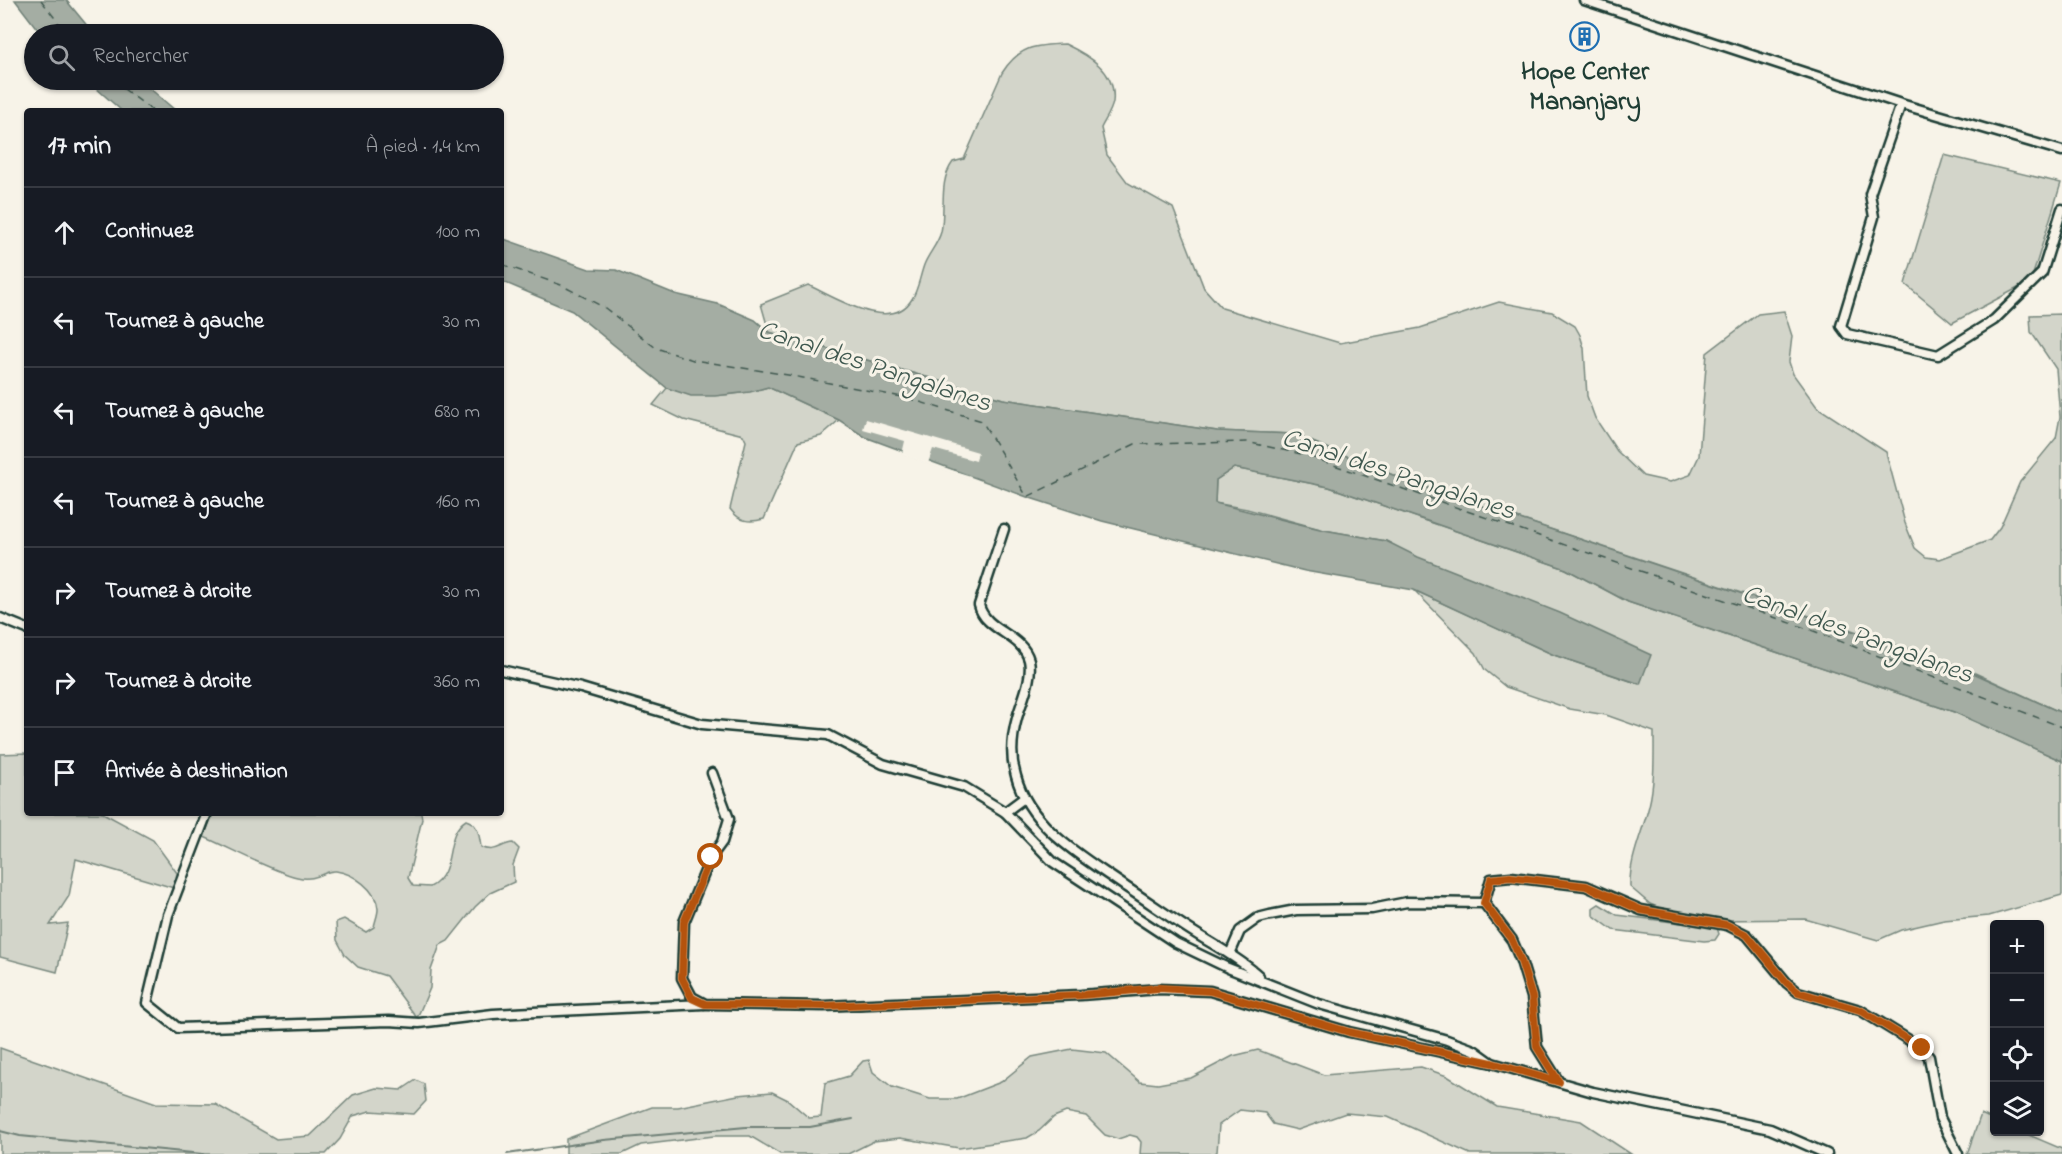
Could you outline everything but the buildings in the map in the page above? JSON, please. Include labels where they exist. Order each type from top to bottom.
[{"type":"street","points":[[1584,0],[1901,104],[2062,151]]},
{"type":"street","points":[[1901,104],[1870,194],[1874,217],[1841,326],[1847,334],[1938,355],[1994,320],[2042,273],[2062,209]]},
{"type":"street","points":[[1004,529],[979,605],[981,617],[1022,646],[1028,657],[1031,670],[1016,721],[1012,749],[1015,776],[1024,798],[1064,844],[1242,960],[1261,979]]},
{"type":"street","points":[[0,618],[24,628]]},
{"type":"street","points":[[504,671],[581,688],[702,724],[828,735],[883,764],[964,787],[1005,812],[1053,862],[1166,937],[1228,968],[1261,979],[1319,1004],[1447,1040],[1474,1050],[1492,1063]]},
{"type":"street","points":[[705,1004],[692,998],[682,978],[684,922],[711,857],[722,842],[729,819],[712,773]]},
{"type":"street","points":[[1005,812],[1024,798]]},
{"type":"street","points":[[206,816],[168,915],[147,1003],[178,1028],[389,1021],[419,1023],[493,1014],[705,1004],[824,1006],[1081,995],[1159,988],[1210,991],[1349,1032],[1492,1063],[1593,1092],[1770,1129],[1827,1154]]},
{"type":"street","points":[[1484,903],[1491,879],[1510,877],[1586,886],[1641,910],[1727,925],[1747,935],[1787,983],[1798,992],[1860,1010],[1922,1048],[1929,1057],[1940,1118],[1958,1154]]},
{"type":"street","points":[[1230,954],[1240,931],[1258,918],[1269,915],[1315,909],[1372,909],[1407,902],[1484,903]]},
{"type":"street","points":[[1484,903],[1512,940],[1521,961],[1532,997],[1537,1047],[1559,1082]]},
{"type":"shaded area","points":[[1065,44],[1091,59],[1106,73],[1110,81],[1113,102],[1101,128],[1107,155],[1128,183],[1173,208],[1204,288],[1222,308],[1340,343],[1420,328],[1499,302],[1552,312],[1575,326],[1580,335],[1584,348],[1587,396],[1595,418],[1617,451],[1643,476],[1670,482],[1690,475],[1699,456],[1707,353],[1758,314],[1784,311],[1792,336],[1789,362],[1793,374],[1817,407],[1886,452],[1905,523],[1915,548],[1926,557],[1940,559],[1990,540],[2000,527],[2020,482],[2056,438],[2060,417],[2056,369],[2031,332],[2030,315],[2062,314],[2062,713],[1962,667],[1410,482],[1293,434],[1217,431],[1003,399],[769,332],[761,304],[808,285],[862,310],[891,313],[903,309],[912,299],[926,261],[940,236],[945,178],[948,170],[953,162],[964,159],[1002,73],[1021,52],[1036,46]]},
{"type":"shaded area","points":[[1944,155],[2061,183],[2031,281],[1952,323],[1905,284]]},
{"type":"shaded area","points":[[768,387],[839,420],[821,436],[798,442],[764,519],[745,520],[737,517],[730,509],[746,441],[743,435],[684,420],[653,405],[667,388],[718,395],[743,393]]},
{"type":"shaded area","points":[[1234,468],[1329,487],[1566,569],[1628,602],[1954,712],[2062,761],[2062,895],[1989,916],[1944,920],[1901,930],[1878,940],[1805,919],[1719,920],[1674,914],[1650,904],[1630,887],[1630,877],[1651,797],[1654,732],[1606,715],[1570,709],[1506,687],[1485,670],[1476,653],[1414,590],[1554,655],[1639,684],[1386,541],[1324,530],[1247,509],[1215,503],[1216,480]]},
{"type":"shaded area","points":[[24,753],[24,816],[109,816],[153,840],[177,873],[174,888],[76,859],[69,896],[50,925],[68,923],[57,972],[0,957],[0,754]]},
{"type":"shaded area","points":[[212,816],[422,816],[408,878],[413,886],[430,887],[439,881],[444,873],[454,835],[466,820],[476,827],[481,847],[494,849],[513,843],[519,849],[513,865],[514,882],[490,893],[475,907],[448,941],[440,945],[431,970],[430,988],[417,1018],[386,976],[358,967],[345,955],[337,940],[336,922],[344,919],[366,932],[374,927],[378,909],[377,902],[369,889],[343,872],[331,871],[310,878],[287,874],[204,837]]},
{"type":"shaded area","points":[[1599,904],[1617,915],[1713,927],[1717,928],[1719,934],[1715,940],[1704,941],[1613,930],[1593,915],[1593,908]]},
{"type":"shaded area","points":[[0,1048],[156,1103],[215,1104],[276,1139],[310,1136],[353,1095],[376,1088],[401,1090],[416,1080],[424,1084],[426,1101],[414,1114],[370,1111],[353,1116],[340,1139],[326,1154],[0,1154]]},
{"type":"shaded area","points":[[1072,1049],[1106,1053],[1140,1082],[1158,1084],[1191,1078],[1233,1056],[1258,1050],[1324,1075],[1421,1067],[1447,1076],[1497,1107],[1581,1121],[1631,1154],[1470,1154],[1388,1117],[1346,1113],[1298,1130],[1273,1124],[1265,1113],[1240,1110],[1219,1125],[1217,1152],[1213,1154],[1140,1154],[1141,1142],[1137,1137],[1130,1135],[1118,1139],[1105,1135],[1086,1116],[1066,1112],[1054,1117],[1039,1131],[1027,1138],[959,1148],[900,1138],[874,1141],[848,1154],[780,1154],[750,1136],[714,1136],[641,1145],[622,1154],[566,1154],[566,1139],[652,1107],[678,1107],[738,1095],[772,1092],[788,1100],[809,1118],[821,1117],[825,1083],[849,1076],[863,1061],[869,1060],[873,1072],[892,1087],[930,1099],[957,1099],[1001,1082],[1032,1057]]},
{"type":"shaded area","points":[[1981,1114],[1990,1118],[1990,1136],[2031,1136],[2062,1149],[2062,1154],[1967,1154]]},
{"type":"water","points":[[15,0],[66,0],[86,24],[33,24]]},
{"type":"water","points":[[98,90],[152,90],[173,108],[119,108]]},
{"type":"water","name":"Canal des Pangalanes","points":[[504,239],[589,269],[616,270],[675,294],[718,304],[755,320],[769,332],[1003,399],[1217,431],[1293,434],[1410,482],[1962,668],[2062,713],[2062,761],[1954,712],[1628,602],[1566,569],[1329,487],[1234,468],[1216,480],[1215,503],[1324,530],[1386,541],[1418,557],[1560,613],[1651,655],[1640,684],[1554,655],[1414,590],[1305,571],[1102,521],[1027,497],[865,437],[839,420],[768,387],[750,392],[715,396],[691,396],[667,388],[572,311],[504,282]]},
{"type":"pier","points":[[866,419],[978,452],[976,461],[933,449],[928,463],[971,476],[970,479],[902,454],[905,441],[863,429]]},
{"type":"waterway","points":[[507,1154],[604,1140],[746,1127],[810,1127],[853,1119]]},
{"type":"waterway","points":[[0,1131],[20,1136],[203,1154]]},
{"type":"ferry route","points":[[41,0],[59,24]]},
{"type":"ferry route","points":[[125,90],[149,108]]},
{"type":"ferry route","points":[[504,265],[561,285],[605,308],[656,348],[693,360],[788,375],[907,398],[982,421],[1027,497],[1135,444],[1247,442],[1305,455],[1811,630],[2062,727]]},
{"type":"place","name":"Hope Center Mananjary","points":[[1585,36]]},
{"type":"route","points":[[711,857],[684,922],[682,978],[692,998],[705,1004],[824,1006],[1081,995],[1159,988],[1210,991],[1349,1032],[1492,1063],[1559,1082],[1537,1047],[1532,997],[1521,961],[1512,940],[1484,903],[1491,879],[1510,877],[1586,886],[1641,910],[1698,922],[1727,925],[1747,935],[1787,983],[1798,992],[1860,1010],[1922,1048]]}]
